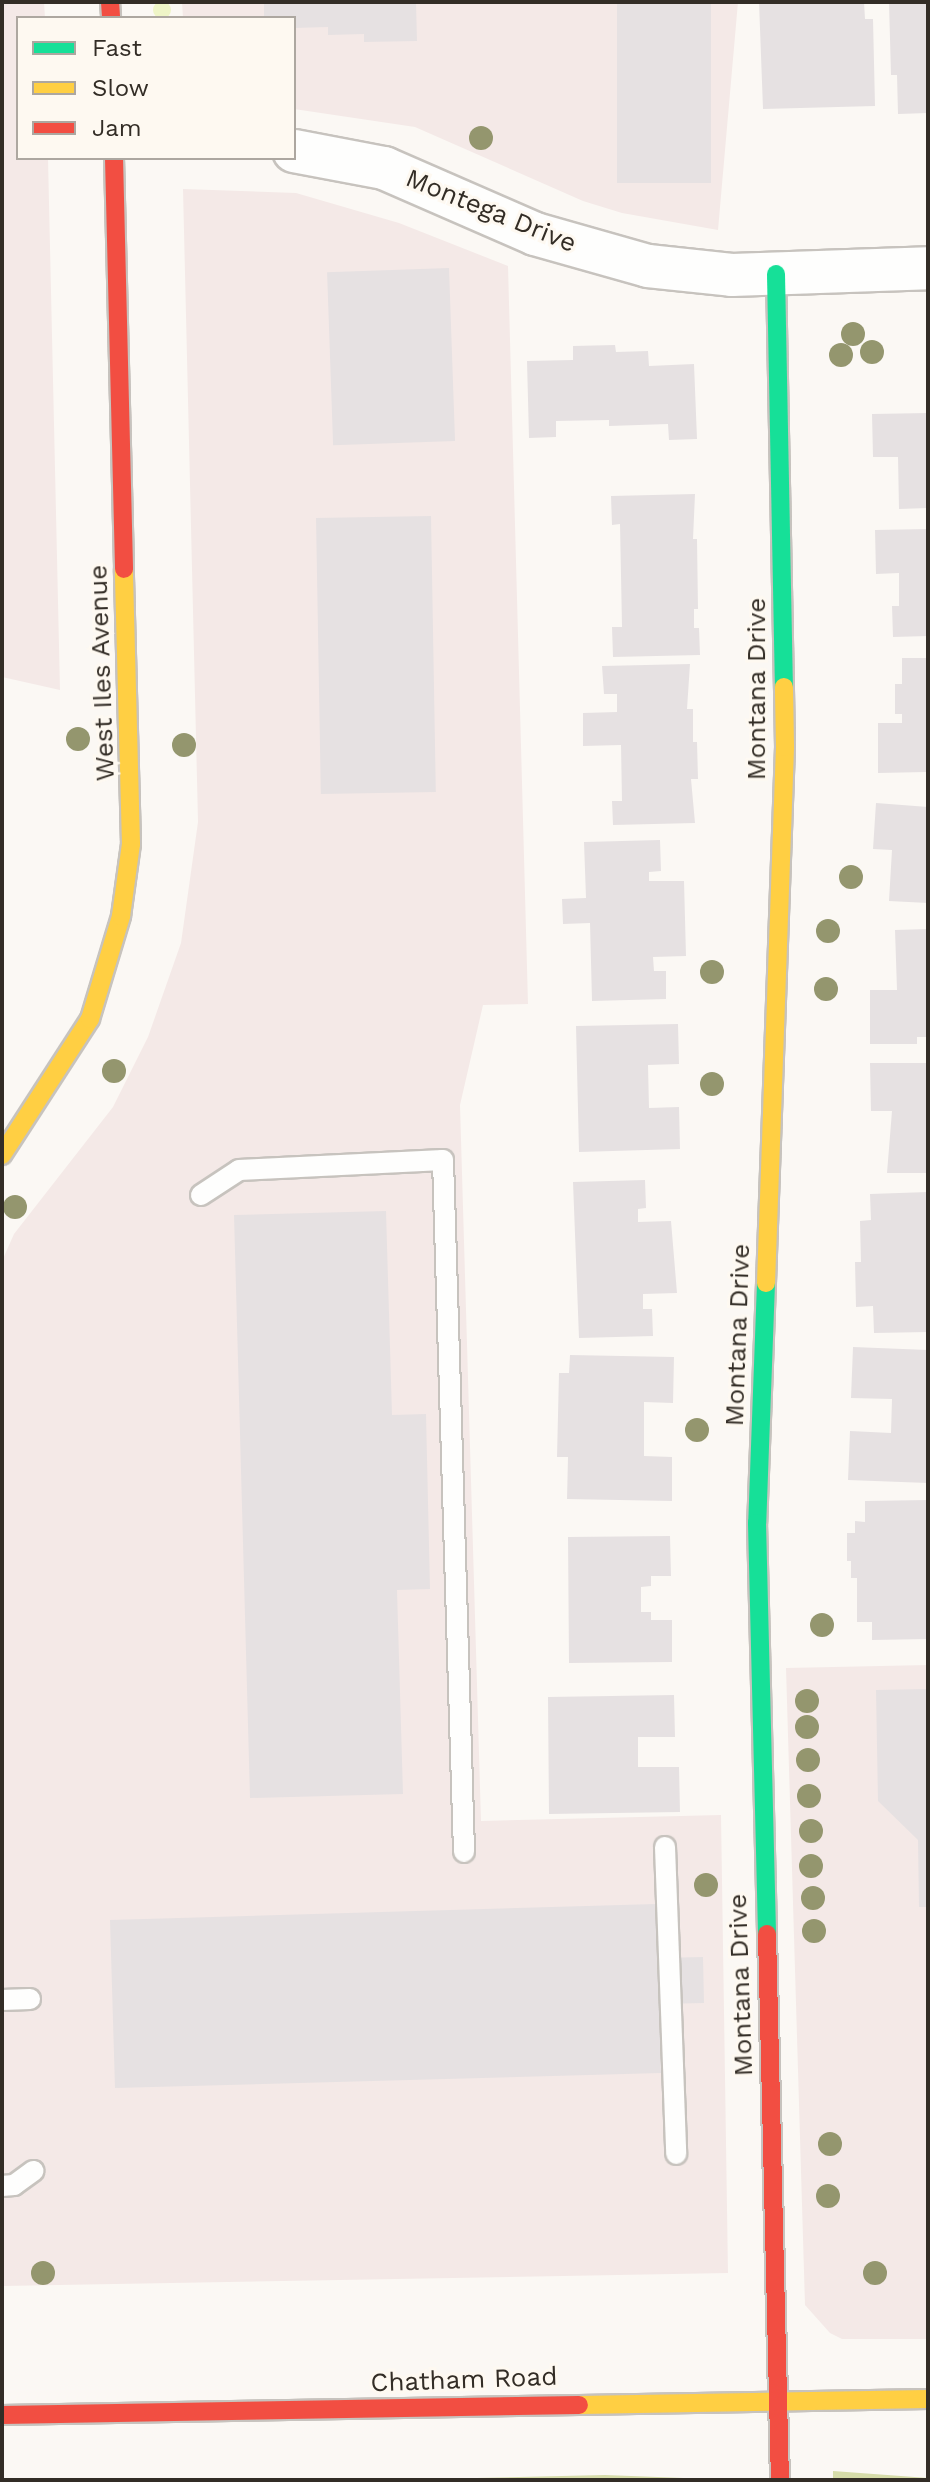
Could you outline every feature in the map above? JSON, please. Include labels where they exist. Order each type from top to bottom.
[{"type":"street","name":"Montega Drive","points":[[296,151],[384,168],[535,234],[595,253],[677,269],[732,275],[928,268]]},
{"type":"street","name":"West Iles Avenue","points":[[2,1155],[90,1019],[118,928],[129,855],[131,788],[114,160]]},
{"type":"street","name":"Montana Drive","points":[[776,274],[785,747],[757,1523],[779,2399]]},
{"type":"street","name":"Chatham Road","points":[[2,2415],[779,2399],[928,2399]]},
{"type":"street","points":[[779,2399],[780,2480]]},
{"type":"lane","points":[[201,1195],[239,1170],[443,1160],[464,1852]]},
{"type":"lane","points":[[665,1847],[676,2154]]},
{"type":"lane","points":[[2,2000],[30,1999]]},
{"type":"lane","points":[[2,2186],[14,2185],[33,2171]]},
{"type":"shaded area","points":[[2,2],[44,2],[45,16],[16,16],[16,160],[48,160],[60,690],[2,677]]},
{"type":"shaded area","points":[[182,2],[738,2],[718,230],[622,213],[583,201],[415,127],[296,109],[296,16],[183,16]]},
{"type":"shaded area","points":[[183,189],[296,193],[399,223],[508,266],[528,1004],[483,1005],[460,1105],[481,1821],[721,1815],[728,2273],[2,2286],[2,1261],[14,1234],[113,1107],[148,1037],[181,943],[198,822]]},
{"type":"shaded area","points":[[928,1665],[928,2339],[842,2339],[830,2333],[805,2305],[786,1668]]},
{"type":"green space","points":[[158,1],[166,1],[171,6],[170,16],[153,14],[153,6]]},
{"type":"green space","points":[[833,2471],[928,2478],[928,2480],[833,2480]]},
{"type":"green space","points":[[605,2475],[736,2480],[386,2480]]},
{"type":"building","points":[[264,2],[416,2],[417,41],[364,42],[364,34],[328,35],[328,27],[296,28],[296,16],[264,16]]},
{"type":"building","points":[[617,2],[711,2],[711,183],[617,183]]},
{"type":"building","points":[[759,2],[864,2],[865,19],[873,19],[875,106],[763,109]]},
{"type":"building","points":[[889,3],[928,3],[928,113],[898,114],[897,75],[891,75]]},
{"type":"building","points":[[449,268],[455,441],[333,445],[327,272]]},
{"type":"building","points":[[615,345],[616,352],[648,351],[649,366],[694,364],[697,439],[669,440],[668,424],[609,426],[609,420],[556,421],[556,437],[529,438],[527,361],[573,360],[573,346]]},
{"type":"building","points":[[928,413],[928,508],[899,509],[898,457],[873,457],[872,414]]},
{"type":"building","points":[[695,494],[693,539],[697,539],[698,609],[694,609],[694,628],[699,628],[700,655],[613,657],[612,627],[622,627],[620,524],[612,525],[611,496]]},
{"type":"building","points":[[431,516],[436,792],[321,794],[316,518]]},
{"type":"building","points":[[928,529],[928,636],[893,637],[892,606],[899,606],[899,573],[876,574],[875,530]]},
{"type":"building","points":[[902,658],[928,658],[928,766],[926,772],[878,773],[878,723],[902,723],[902,714],[895,714],[895,684],[902,684]]},
{"type":"building","points":[[690,664],[687,709],[693,709],[693,742],[697,742],[698,779],[691,779],[695,823],[613,825],[612,801],[622,801],[621,745],[583,746],[583,713],[617,712],[617,694],[604,694],[602,666]]},
{"type":"building","points":[[876,803],[928,807],[928,903],[889,901],[892,850],[873,849]]},
{"type":"building","points":[[660,840],[661,871],[649,872],[649,881],[684,881],[686,956],[653,957],[654,971],[666,971],[666,999],[592,1001],[590,923],[563,924],[562,899],[586,898],[584,842]]},
{"type":"building","points":[[928,929],[928,1037],[917,1037],[917,1044],[870,1044],[870,990],[897,990],[895,930]]},
{"type":"building","points":[[678,1024],[679,1064],[648,1065],[649,1108],[679,1107],[680,1149],[579,1152],[576,1026]]},
{"type":"building","points":[[870,1063],[928,1063],[928,1173],[887,1173],[892,1111],[871,1111]]},
{"type":"building","points":[[645,1180],[646,1208],[638,1209],[638,1222],[671,1221],[677,1293],[643,1294],[643,1309],[652,1309],[653,1336],[579,1338],[573,1182]]},
{"type":"building","points":[[928,1192],[928,1332],[874,1333],[873,1306],[856,1307],[855,1262],[861,1262],[860,1221],[871,1220],[870,1194]]},
{"type":"building","points":[[386,1211],[392,1415],[426,1414],[430,1589],[397,1590],[403,1794],[250,1798],[234,1215]]},
{"type":"building","points":[[853,1347],[928,1350],[928,1483],[848,1480],[850,1431],[891,1433],[892,1399],[851,1398]]},
{"type":"building","points":[[570,1355],[674,1357],[673,1403],[644,1402],[644,1456],[672,1457],[672,1501],[567,1499],[568,1457],[557,1457],[559,1373],[569,1373]]},
{"type":"building","points":[[928,1500],[928,1639],[872,1640],[872,1622],[857,1622],[857,1578],[851,1578],[851,1561],[847,1561],[847,1533],[855,1533],[855,1521],[865,1522],[865,1501]]},
{"type":"building","points":[[670,1536],[671,1576],[651,1576],[651,1586],[641,1587],[641,1612],[651,1612],[651,1620],[672,1620],[672,1662],[569,1663],[568,1537]]},
{"type":"building","points":[[928,1689],[928,1907],[919,1907],[918,1840],[878,1801],[876,1690]]},
{"type":"building","points":[[674,1695],[675,1737],[638,1737],[638,1767],[679,1767],[680,1812],[549,1814],[548,1697]]},
{"type":"building","points":[[656,1904],[658,1958],[703,1957],[704,2003],[659,2004],[661,2073],[115,2088],[110,1920]]},
{"type":"traffic: fast","points":[[776,274],[784,687]]},
{"type":"traffic: fast","points":[[766,1283],[757,1523],[767,1934]]},
{"type":"traffic: slow","points":[[2,1155],[90,1019],[121,916],[131,844],[124,569]]},
{"type":"traffic: slow","points":[[766,1283],[785,747],[784,687]]},
{"type":"traffic: slow","points":[[579,2405],[928,2399]]},
{"type":"traffic: jam","points":[[110,2],[111,16]]},
{"type":"traffic: jam","points":[[114,160],[124,569]]},
{"type":"traffic: jam","points":[[767,1934],[780,2480]]},
{"type":"traffic: jam","points":[[2,2415],[579,2405]]}]
